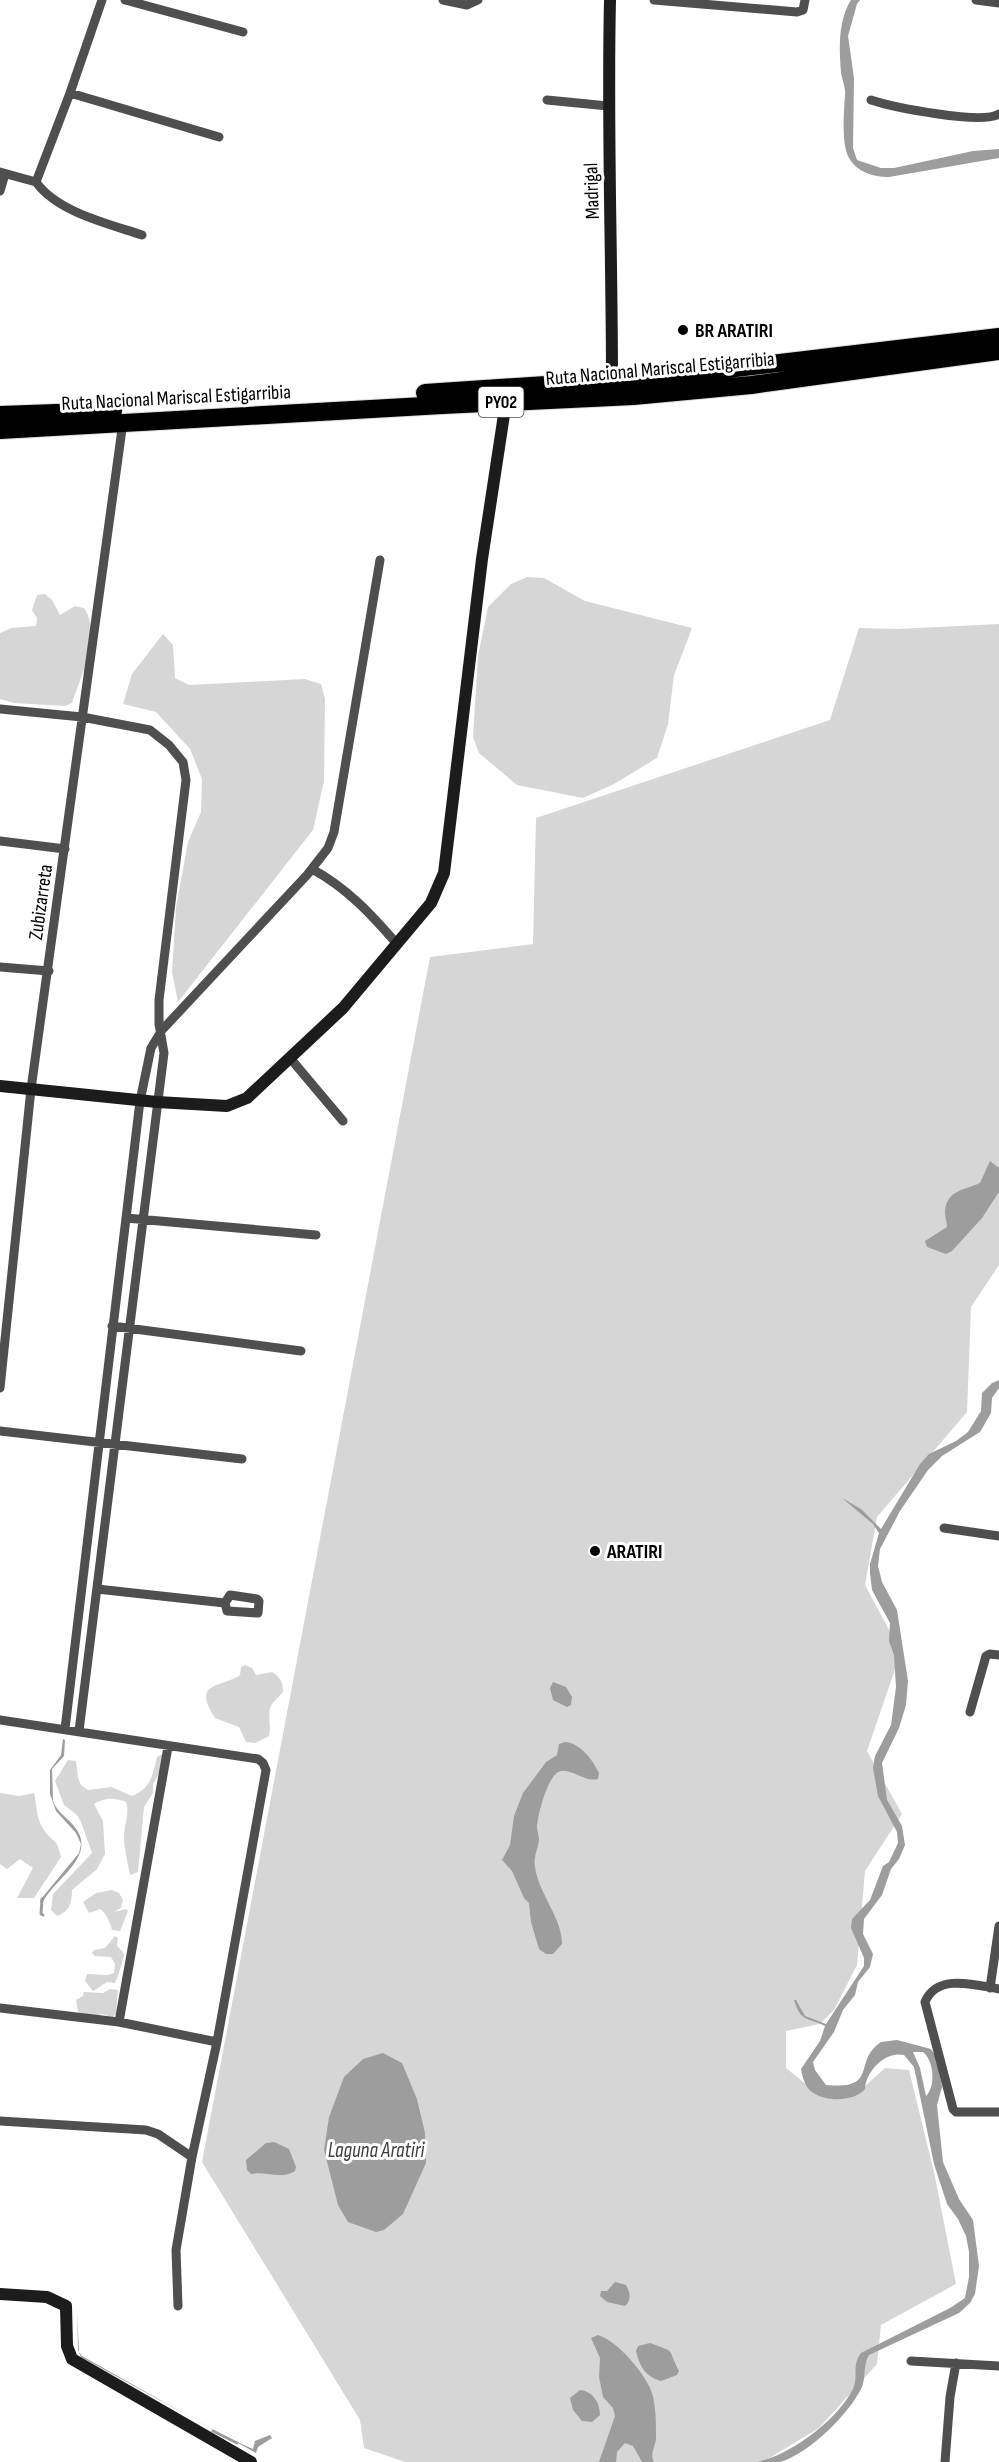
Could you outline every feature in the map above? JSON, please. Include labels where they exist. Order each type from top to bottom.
[{"type":"highway","name":"Ruta Nacional Mariscal Estigarribia","points":[[0,430],[507,395],[999,337]]},
{"type":"highway","name":"Ruta Nacional Mariscal Estigarribia","points":[[0,416],[507,395],[633,396],[752,385],[999,351]]},
{"type":"street","points":[[36,182],[102,0]]},
{"type":"street","points":[[125,0],[145,2],[243,32]]},
{"type":"street","points":[[443,0],[467,5],[478,0]]},
{"type":"street","name":"Madrigal","points":[[610,0],[608,106],[612,237],[612,381]]},
{"type":"street","points":[[654,0],[797,12],[803,10],[805,0]]},
{"type":"street","points":[[976,0],[999,3]]},
{"type":"street","points":[[70,93],[219,137]]},
{"type":"street","points":[[548,100],[608,106]]},
{"type":"street","points":[[871,100],[897,107],[978,118],[995,117],[999,114]]},
{"type":"street","points":[[0,192],[3,173],[36,182],[49,197],[88,217],[142,235]]},
{"type":"street","points":[[0,1086],[140,1101],[227,1106],[237,1103],[247,1098],[343,1008],[431,903],[444,873],[482,559],[507,395]]},
{"type":"street","name":"Zubizarreta","points":[[0,1388],[31,1089],[49,972],[123,422]]},
{"type":"street","points":[[64,1729],[140,1101],[150,1048],[162,1030],[328,848],[334,832],[380,560]]},
{"type":"street","points":[[0,709],[82,717],[150,730],[169,745],[183,762],[186,780],[159,1000],[159,1024],[162,1030],[164,1053],[79,1731]]},
{"type":"street","points":[[0,842],[65,849]]},
{"type":"street","points":[[312,868],[336,882],[362,903],[397,944]]},
{"type":"street","points":[[0,967],[49,972]]},
{"type":"street","points":[[290,1058],[343,1121]]},
{"type":"street","points":[[126,1218],[315,1235]]},
{"type":"street","points":[[112,1326],[301,1351]]},
{"type":"street","points":[[0,1431],[242,1459]]},
{"type":"street","points":[[944,1528],[999,1536]]},
{"type":"street","points":[[97,1589],[225,1603]]},
{"type":"street","points":[[970,1712],[986,1656],[999,1655]]},
{"type":"street","points":[[0,1720],[258,1759],[266,1770],[217,2042],[192,2157],[176,2250],[178,2306]]},
{"type":"street","points":[[119,2022],[168,1747]]},
{"type":"street","points":[[999,1926],[995,1988],[968,1983],[937,1987],[928,1994],[925,2002],[953,2109],[956,2112],[999,2112]]},
{"type":"street","points":[[0,2008],[119,2022],[217,2042]]},
{"type":"street","points":[[0,2121],[146,2130],[158,2134],[192,2157]]},
{"type":"street","points":[[0,2294],[46,2297],[66,2306],[67,2346],[72,2359],[246,2459]]},
{"type":"street","points":[[910,2361],[999,2367]]},
{"type":"street","points":[[945,2462],[950,2397],[956,2363]]},
{"type":"shaded area","points":[[527,577],[544,578],[585,601],[692,628],[674,675],[668,724],[657,758],[614,784],[583,798],[517,785],[479,753],[473,737],[478,656],[488,607],[511,584]]},
{"type":"shaded area","points":[[45,594],[52,600],[60,615],[75,606],[84,608],[89,618],[91,630],[88,655],[72,703],[65,706],[14,703],[0,699],[0,633],[11,628],[36,626],[37,618],[32,610],[37,595]]},
{"type":"shaded area","name":"ARATIRI","points":[[999,624],[999,1265],[971,1307],[967,1412],[877,1517],[865,1585],[901,1652],[867,1751],[902,1814],[865,1871],[857,1965],[834,2010],[820,2024],[786,2031],[786,2068],[807,2085],[863,2088],[885,2068],[909,2070],[934,2172],[956,2284],[881,2325],[877,2364],[819,2428],[763,2462],[405,2462],[364,2448],[360,2420],[202,2162],[430,957],[533,944],[536,818],[830,720],[859,628],[898,629]]},
{"type":"shaded area","points":[[163,634],[173,645],[175,678],[189,685],[305,679],[321,684],[325,699],[324,781],[313,830],[178,1002],[172,972],[176,907],[188,842],[201,812],[202,779],[190,749],[156,712],[123,704],[132,674]]},
{"type":"shaded area","points":[[245,1665],[252,1668],[256,1675],[272,1672],[281,1680],[283,1688],[283,1692],[270,1708],[269,1736],[255,1743],[246,1742],[239,1727],[215,1718],[206,1698],[211,1688],[240,1675],[241,1667]]},
{"type":"shaded area","points":[[164,1753],[161,1770],[153,1784],[153,1793],[144,1807],[138,1872],[130,1875],[125,1851],[126,1802],[110,1799],[94,1804],[103,1821],[105,1854],[97,1869],[72,1890],[69,1906],[57,1916],[51,1910],[53,1894],[92,1853],[81,1822],[77,1815],[64,1805],[55,1781],[68,1760],[76,1761],[78,1778],[81,1785],[88,1790],[111,1787],[132,1796],[147,1785],[157,1757]]},
{"type":"shaded area","points":[[0,1793],[19,1796],[34,1793],[41,1826],[56,1842],[59,1850],[61,1857],[34,1898],[17,1898],[33,1868],[20,1859],[7,1869],[0,1864]]},
{"type":"shaded area","points":[[112,1890],[119,1893],[123,1900],[121,1908],[114,1912],[126,1909],[128,1911],[120,1931],[112,1930],[108,1918],[100,1909],[89,1913],[83,1902],[96,1893]]},
{"type":"shaded area","points":[[115,1936],[118,1938],[117,1946],[124,1954],[116,1981],[115,1983],[107,1982],[93,1991],[85,1981],[87,1974],[114,1973],[115,1964],[111,1957],[95,1956],[92,1953],[94,1950],[105,1948]]},
{"type":"shaded area","points":[[110,1989],[118,1990],[116,2014],[112,2017],[102,2014],[93,2017],[78,2012],[76,2000],[83,1996],[84,1992],[103,1993]]},
{"type":"water","points":[[851,0],[860,0],[848,36],[854,78],[853,148],[857,160],[881,168],[894,168],[973,151],[999,149],[999,158],[889,177],[866,173],[852,163],[846,152],[845,144],[845,92],[840,54],[840,35]]},
{"type":"water","points":[[990,1161],[999,1168],[999,1192],[982,1218],[952,1251],[946,1254],[927,1247],[925,1241],[947,1227],[945,1212],[949,1199],[957,1192],[980,1183]]},
{"type":"water","points":[[999,1380],[999,1388],[992,1398],[991,1413],[980,1432],[942,1456],[928,1470],[900,1511],[880,1549],[878,1566],[882,1582],[897,1610],[908,1681],[906,1705],[899,1728],[882,1763],[887,1800],[902,1826],[905,1845],[899,1859],[891,1869],[882,1895],[864,1919],[863,1934],[873,1954],[870,1967],[858,1982],[855,1995],[843,2010],[834,2032],[813,2062],[815,2070],[826,2085],[843,2085],[859,2079],[868,2057],[881,2042],[897,2040],[931,2049],[936,2056],[942,2087],[937,2105],[943,2162],[959,2199],[973,2220],[979,2266],[975,2294],[970,2303],[959,2313],[869,2355],[862,2387],[856,2397],[848,2409],[816,2442],[791,2458],[780,2462],[757,2462],[784,2452],[825,2424],[846,2401],[853,2389],[856,2362],[861,2353],[950,2308],[965,2298],[969,2277],[969,2252],[966,2236],[958,2219],[947,2204],[934,2164],[914,2067],[904,2055],[890,2056],[873,2069],[865,2089],[860,2094],[845,2099],[819,2096],[807,2087],[801,2069],[820,2041],[825,2026],[802,2016],[794,2000],[805,2016],[826,2024],[864,1966],[864,1958],[851,1928],[852,1919],[870,1900],[883,1866],[889,1862],[898,1843],[897,1832],[878,1796],[873,1768],[875,1756],[891,1725],[896,1687],[894,1655],[889,1641],[890,1623],[872,1590],[870,1573],[870,1564],[879,1533],[873,1524],[842,1498],[861,1509],[881,1529],[920,1464],[929,1454],[956,1441],[968,1432],[981,1411],[982,1393],[992,1383]],"holes":[[[913,2052],[923,2052],[930,2061],[932,2074],[931,2086],[926,2096],[920,2068]]]},
{"type":"water","points":[[553,1682],[566,1687],[572,1697],[571,1705],[567,1707],[553,1700],[550,1688]]},
{"type":"water","points":[[63,1739],[65,1740],[64,1756],[52,1769],[53,1801],[77,1830],[81,1844],[76,1833],[56,1811],[50,1794],[50,1770],[61,1755]]},
{"type":"water","points":[[565,1742],[576,1745],[585,1753],[599,1773],[598,1779],[593,1780],[567,1771],[558,1772],[550,1782],[541,1806],[537,1827],[539,1840],[535,1867],[541,1887],[555,1915],[562,1944],[553,1954],[546,1954],[539,1949],[531,1922],[529,1903],[524,1898],[512,1871],[502,1860],[510,1845],[514,1816],[523,1793],[546,1762],[557,1755],[559,1744]]},
{"type":"water","points":[[81,1844],[81,1850],[71,1868],[48,1893],[43,1902],[40,1902],[79,1853]]},
{"type":"water","name":"Laguna Aratiri","points":[[383,2053],[402,2063],[417,2099],[425,2133],[426,2163],[403,2214],[384,2230],[376,2232],[348,2222],[338,2205],[324,2150],[329,2117],[344,2077],[363,2059]]},
{"type":"water","points":[[274,2142],[289,2149],[296,2167],[295,2171],[284,2175],[251,2174],[247,2170],[246,2160],[266,2143]]},
{"type":"water","points":[[615,2282],[626,2285],[629,2299],[625,2306],[607,2302],[600,2296],[601,2291],[607,2291]]},
{"type":"water","points":[[77,2310],[79,2352],[82,2356],[193,2419],[81,2357],[78,2350]]},
{"type":"water","points":[[598,2335],[613,2343],[628,2357],[650,2388],[656,2417],[656,2439],[652,2455],[654,2462],[642,2462],[633,2446],[625,2443],[617,2452],[616,2462],[599,2462],[615,2416],[613,2408],[603,2397],[599,2377],[600,2358],[591,2338]]},
{"type":"water","points":[[650,2343],[670,2352],[679,2371],[677,2375],[661,2381],[644,2370],[636,2351],[638,2346]]},
{"type":"water","points":[[580,2390],[592,2395],[599,2406],[600,2415],[592,2422],[582,2421],[573,2410],[570,2398]]},
{"type":"water","points":[[270,2435],[272,2438],[258,2447],[256,2453],[230,2439],[253,2449],[255,2441]]},
{"type":"waterway","points":[[42,1899],[41,1914],[43,1915]]},
{"type":"waterway","points":[[213,2431],[237,2443]]},
{"type":"place","name":"BR ARATIRI","points":[[683,330]]},
{"type":"place","name":"ARATIRI","points":[[595,1551]]}]
